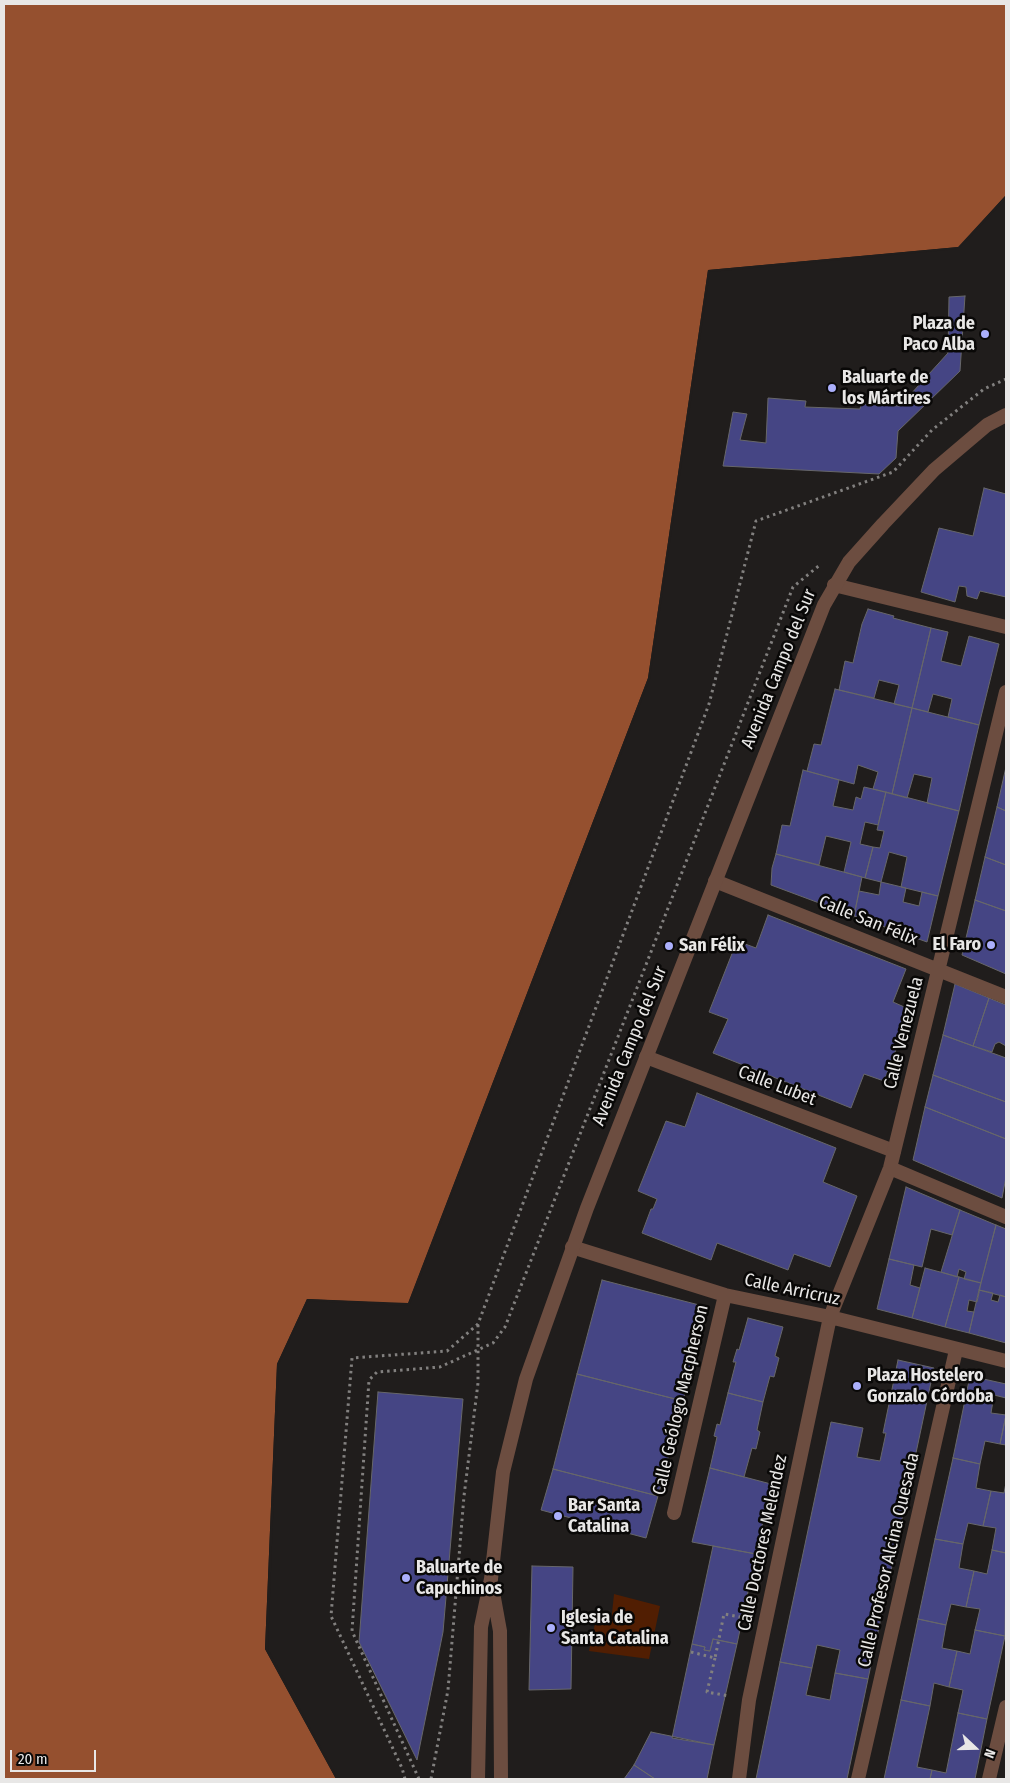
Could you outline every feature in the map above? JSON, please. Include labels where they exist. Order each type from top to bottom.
[{"type":"street","name":"Avenida Campo del Sur","points":[[478,1779],[481,1627],[491,1579],[505,1463],[526,1378],[572,1247],[824,605],[834,585],[849,562],[934,470],[987,425],[1006,415]]},
{"type":"street","points":[[834,585],[1006,627]]},
{"type":"street","name":"Calle Venezuela","points":[[830,1316],[890,1168],[938,969],[1002,734],[1006,692]]},
{"type":"street","name":"Calle San Félix","points":[[715,881],[1006,997]]},
{"type":"street","name":"Calle Lubet","points":[[646,1057],[894,1151]]},
{"type":"street","points":[[890,1168],[1006,1217]]},
{"type":"street","name":"Calle Arricruz","points":[[572,1247],[725,1295],[830,1316],[956,1350],[1006,1361]]},
{"type":"street","name":"Calle Geólogo Macpherson","points":[[674,1513],[725,1295]]},
{"type":"street","name":"Calle Doctores Melendez","points":[[739,1779],[749,1700],[830,1316]]},
{"type":"street","name":"Calle Profesor Alcina Quesada","points":[[858,1779],[956,1350]]},
{"type":"street","name":"Avenida Campo del Sur","points":[[491,1579],[500,1631],[501,1779]]},
{"type":"street","points":[[989,1779],[1002,1746],[1006,1706]]},
{"type":"path","points":[[431,1779],[448,1690],[464,1496],[478,1383],[478,1324],[709,704],[756,521],[893,472],[932,430],[984,389],[1006,379]]},
{"type":"path","points":[[420,1779],[352,1631],[369,1380],[377,1372],[440,1367],[493,1343],[506,1327],[793,587],[825,560]]},
{"type":"path","points":[[405,1779],[402,1768],[331,1616],[352,1358],[447,1351],[478,1324]]},
{"type":"path","points":[[749,1700],[707,1692],[724,1614],[765,1623]]},
{"type":"path","points":[[691,1652],[715,1658]]},
{"type":"shaded area","points":[[4,4],[1006,4],[1006,195],[959,247],[708,270],[648,678],[408,1304],[307,1299],[277,1364],[265,1649],[336,1779],[4,1779]]},
{"type":"shaded area","points":[[614,1594],[660,1606],[649,1659],[589,1651],[596,1619],[611,1623]]},
{"type":"pier","points":[[1006,195],[1006,199],[959,249],[710,272],[650,679],[410,1304],[408,1306],[308,1301],[279,1364],[268,1649],[338,1779],[336,1779],[265,1649],[277,1364],[307,1299],[408,1303],[648,678],[708,270],[958,247]]},
{"type":"building","points":[[965,296],[960,371],[898,431],[896,458],[879,474],[723,466],[733,412],[747,414],[740,440],[766,443],[768,398],[806,401],[805,407],[860,409],[861,404],[900,406],[948,353],[949,297]]},
{"type":"building","points":[[984,488],[1006,494],[1006,597],[980,591],[977,599],[967,596],[966,587],[959,586],[955,602],[921,592],[939,528],[973,536]]},
{"type":"building","points":[[868,609],[931,628],[912,708],[894,704],[899,685],[879,680],[874,698],[839,690],[845,661],[853,663],[862,624]]},
{"type":"building","points":[[931,628],[948,632],[941,661],[961,666],[969,636],[999,644],[979,725],[948,717],[952,699],[933,694],[928,712],[912,708]]},
{"type":"building","points":[[835,689],[912,708],[892,794],[873,789],[878,772],[858,765],[854,784],[807,771],[814,744],[821,745]]},
{"type":"building","points":[[912,708],[979,725],[959,811],[927,803],[932,778],[914,774],[907,798],[892,794]]},
{"type":"building","points":[[1006,767],[1006,811],[997,807]]},
{"type":"building","points":[[803,770],[839,780],[833,806],[853,810],[856,797],[861,799],[864,787],[886,792],[878,825],[865,822],[860,844],[873,847],[865,878],[844,872],[851,842],[826,836],[819,865],[776,854],[782,825],[790,826]]},
{"type":"building","points":[[886,792],[959,811],[938,896],[901,887],[907,857],[889,852],[881,882],[865,878],[873,847],[880,848],[884,831],[877,830]]},
{"type":"building","points":[[997,807],[1006,811],[1006,865],[985,857]]},
{"type":"building","points":[[776,854],[862,877],[854,916],[771,885],[772,868]]},
{"type":"building","points":[[985,857],[1006,865],[1006,911],[975,900]]},
{"type":"building","points":[[881,882],[906,888],[903,902],[919,906],[922,892],[938,896],[927,942],[854,916],[859,891],[879,895]]},
{"type":"building","points":[[975,900],[1006,911],[1006,974],[962,955]]},
{"type":"building","points":[[768,915],[906,969],[893,1002],[911,1010],[884,1081],[864,1074],[851,1108],[713,1053],[728,1019],[709,1012],[737,941],[756,948]]},
{"type":"building","points":[[955,984],[989,998],[973,1046],[943,1035]]},
{"type":"building","points":[[989,998],[1006,1005],[1006,1046],[999,1042],[995,1044],[992,1052],[973,1046]]},
{"type":"building","points":[[943,1035],[1006,1058],[1006,1102],[933,1075]]},
{"type":"building","points":[[933,1075],[1006,1102],[1006,1139],[925,1107]]},
{"type":"building","points":[[697,1093],[836,1148],[823,1182],[857,1196],[830,1267],[794,1254],[788,1270],[717,1243],[711,1260],[642,1233],[657,1199],[638,1191],[666,1121],[685,1127]]},
{"type":"building","points":[[925,1107],[1006,1139],[1006,1177],[1002,1198],[913,1160]]},
{"type":"building","points":[[906,1187],[960,1210],[952,1235],[931,1229],[922,1267],[889,1259]]},
{"type":"building","points":[[960,1210],[996,1225],[981,1283],[964,1279],[966,1272],[959,1269],[957,1277],[941,1272]]},
{"type":"building","points":[[996,1225],[1006,1229],[1006,1297],[979,1290]]},
{"type":"building","points":[[889,1259],[914,1265],[910,1285],[920,1288],[912,1318],[877,1309]]},
{"type":"building","points":[[925,1268],[959,1277],[945,1327],[912,1318]]},
{"type":"building","points":[[959,1277],[981,1283],[977,1302],[969,1300],[967,1311],[974,1312],[969,1333],[945,1327]]},
{"type":"building","points":[[602,1280],[707,1307],[683,1401],[577,1374]]},
{"type":"building","points":[[979,1290],[993,1293],[991,1300],[998,1302],[1000,1295],[1006,1297],[1006,1343],[969,1333]]},
{"type":"building","points":[[748,1318],[783,1327],[775,1356],[779,1358],[774,1377],[770,1376],[763,1402],[728,1393],[736,1362],[733,1362],[737,1349],[739,1350]]},
{"type":"building","points":[[898,1360],[934,1368],[868,1679],[835,1673],[840,1650],[817,1645],[812,1668],[780,1662],[831,1422],[863,1428],[857,1457],[880,1461],[886,1433],[883,1433]]},
{"type":"building","points":[[577,1374],[683,1401],[658,1496],[553,1469]]},
{"type":"building","points":[[970,1376],[1006,1384],[1006,1398],[994,1395],[991,1413],[1006,1415],[1000,1444],[985,1441],[980,1464],[953,1458]]},
{"type":"building","name":"Baluarte de Capuchinos","points":[[378,1392],[463,1399],[443,1632],[417,1760],[359,1642]]},
{"type":"building","points":[[728,1393],[763,1402],[757,1430],[760,1432],[756,1449],[752,1448],[744,1477],[710,1468],[717,1437],[714,1436],[717,1424],[720,1425]]},
{"type":"building","points":[[1006,1415],[1006,1445],[1000,1444]]},
{"type":"building","points":[[953,1458],[980,1464],[976,1488],[991,1491],[983,1526],[968,1523],[963,1544],[935,1539]]},
{"type":"building","points":[[710,1468],[771,1484],[756,1554],[692,1542]]},
{"type":"building","points":[[553,1469],[658,1496],[646,1538],[541,1510]]},
{"type":"building","points":[[1006,1483],[1006,1553],[992,1550],[996,1528],[983,1526],[991,1491],[1004,1493]]},
{"type":"building","points":[[935,1539],[963,1544],[959,1568],[974,1571],[966,1607],[951,1604],[946,1625],[918,1619]]},
{"type":"building","points":[[713,1546],[756,1554],[737,1644],[713,1639],[710,1651],[704,1650],[705,1647],[692,1644]]},
{"type":"building","points":[[992,1550],[1006,1553],[1005,1636],[975,1630],[980,1609],[966,1607],[974,1571],[987,1574]]},
{"type":"building","name":"Iglesia de Santa Catalina","points":[[532,1566],[573,1567],[571,1689],[529,1690]]},
{"type":"building","points":[[918,1619],[946,1625],[942,1648],[957,1651],[949,1687],[934,1683],[930,1706],[901,1700]]},
{"type":"building","points":[[975,1630],[1005,1636],[987,1719],[958,1713],[963,1690],[949,1687],[957,1651],[970,1654]]},
{"type":"building","points":[[713,1639],[737,1644],[714,1745],[672,1738],[692,1644],[705,1647],[704,1650],[710,1651]]},
{"type":"building","points":[[780,1662],[812,1668],[806,1695],[830,1700],[835,1673],[868,1679],[847,1779],[756,1779]]},
{"type":"building","points":[[901,1700],[930,1706],[917,1767],[932,1770],[930,1779],[884,1779]]},
{"type":"building","points":[[958,1713],[987,1719],[975,1779],[930,1779],[932,1770],[946,1773]]},
{"type":"building","points":[[651,1732],[714,1745],[707,1779],[655,1779],[634,1765]]},
{"type":"building","points":[[634,1765],[655,1779],[624,1779]]},
{"type":"place","name":"Plaza de Paco Alba","points":[[985,334]]},
{"type":"place","name":"Baluarte de los Mártires","points":[[832,388]]},
{"type":"place","name":"El Faro","points":[[991,945]]},
{"type":"place","name":"San Félix","points":[[669,946]]},
{"type":"place","name":"Plaza Hostelero Gonzalo Córdoba","points":[[857,1386]]},
{"type":"place","name":"Bar Santa Catalina","points":[[558,1516]]},
{"type":"place","name":"Baluarte de Capuchinos","points":[[406,1578]]},
{"type":"place","name":"Iglesia de Santa Catalina","points":[[551,1628]]}]
